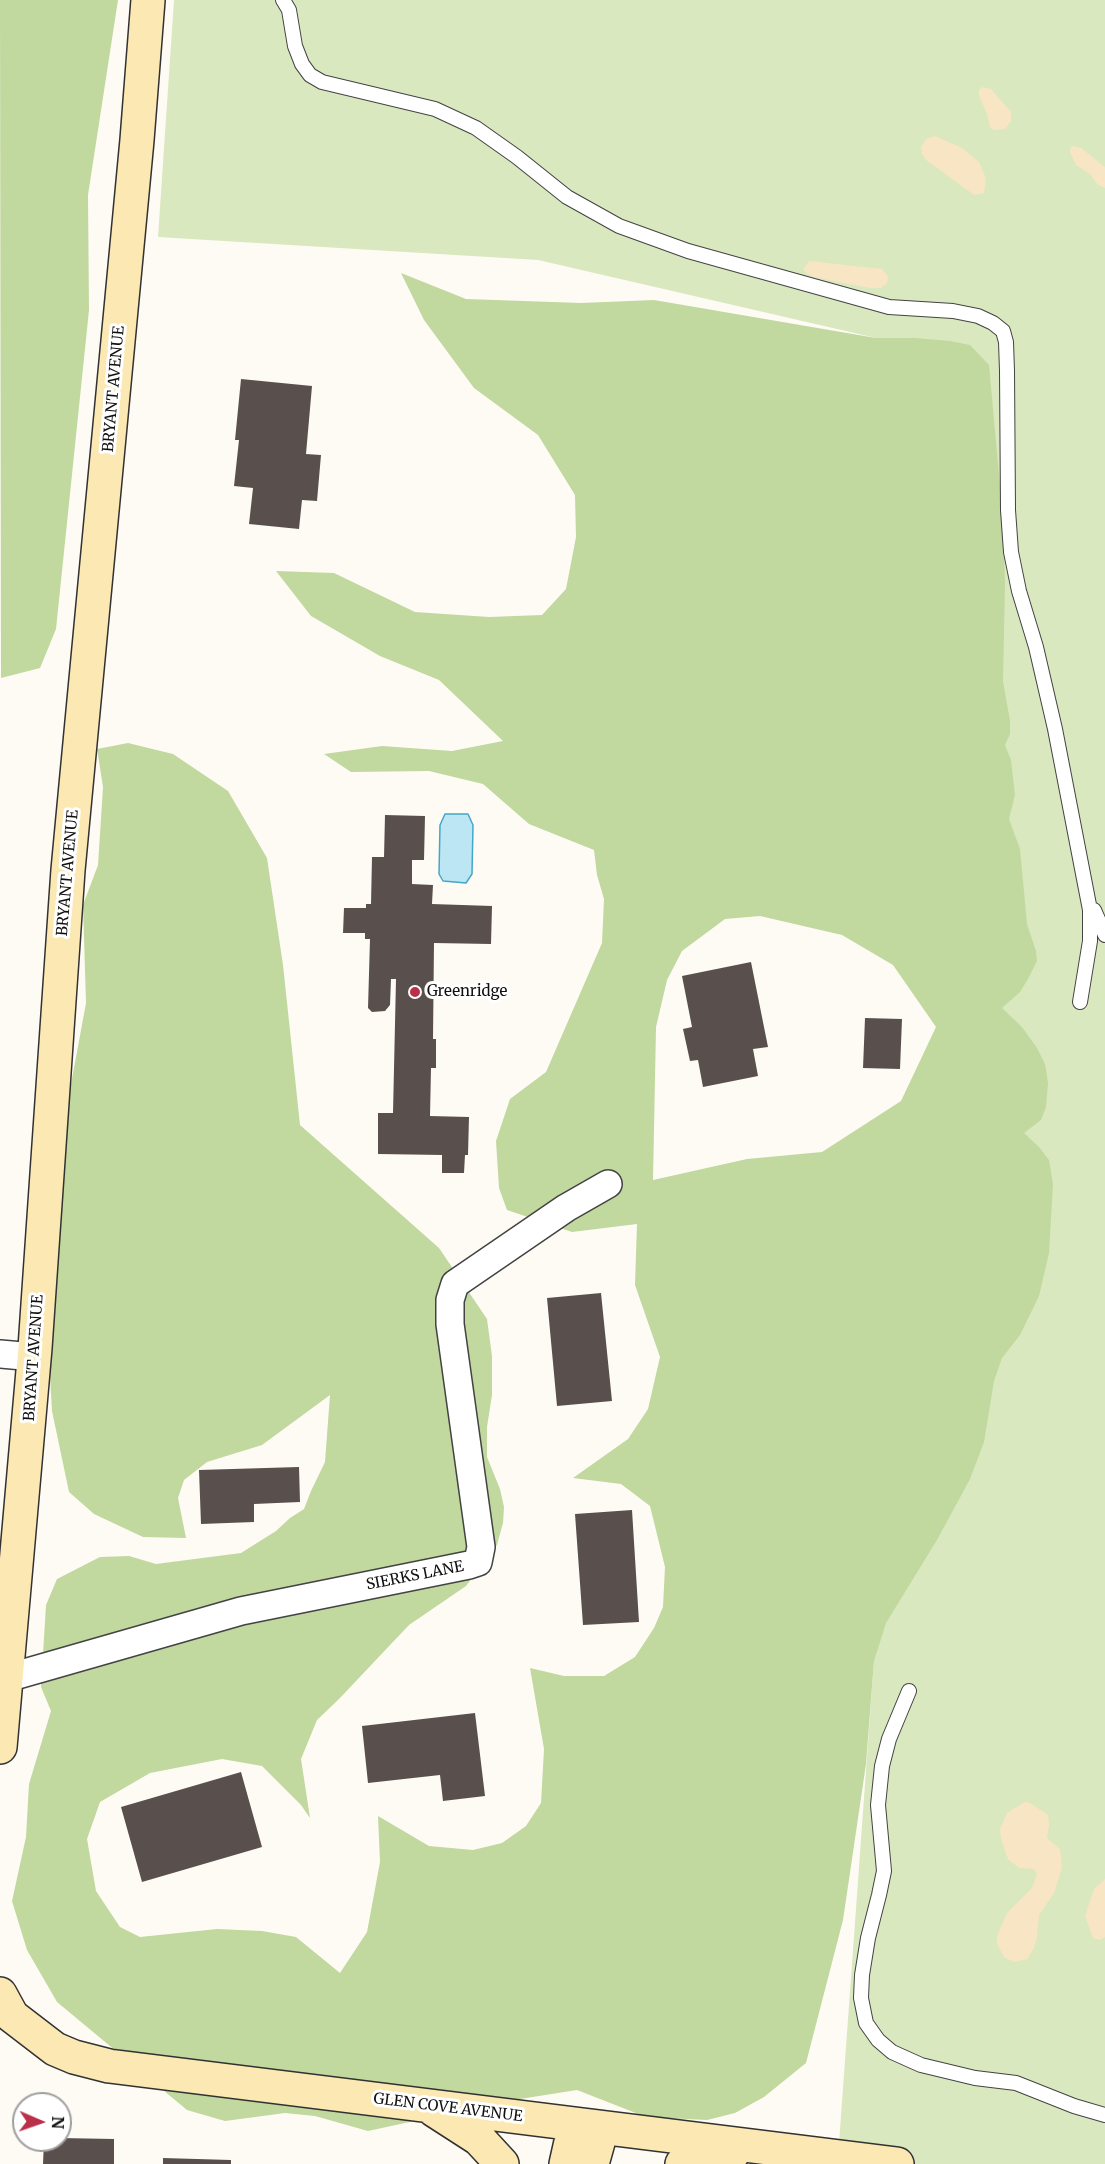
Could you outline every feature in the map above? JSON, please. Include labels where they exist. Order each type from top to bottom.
[{"type":"main road","name":"BRYANT AVENUE","points":[[0,1747],[34,1357],[68,870],[137,140],[148,0]]},
{"type":"main road","name":"GLEN COVE AVENUE","points":[[4,2006],[55,2049],[74,2057],[109,2066],[897,2164]]},
{"type":"main road","points":[[425,2105],[479,2139],[502,2164]]},
{"type":"main road","points":[[566,2164],[589,2126]]},
{"type":"main road","points":[[589,2126],[592,2164]]},
{"type":"main road","points":[[682,2164],[710,2156],[765,2148]]},
{"type":"street","name":"SIERKS LANE","points":[[7,1678],[242,1611],[478,1562],[481,1547],[450,1324],[450,1300],[455,1284],[566,1208],[608,1184]]},
{"type":"street","points":[[0,1354],[34,1357]]},
{"type":"lane","points":[[283,0],[289,10],[295,46],[302,64],[310,75],[322,82],[435,110],[476,128],[567,197],[619,226],[688,251],[889,307],[953,311],[978,316],[993,323],[1003,332],[1006,342],[1008,510],[1011,552],[1055,729],[1090,910],[1090,941],[1080,1002]]},
{"type":"lane","points":[[1088,894],[1105,935]]},
{"type":"lane","points":[[909,1691],[889,1740],[882,1766],[878,1805],[884,1871],[862,1975],[861,1998],[866,2023],[878,2040],[892,2052],[921,2066],[975,2078],[1016,2083],[1074,2106],[1105,2115]]},
{"type":"green space","points":[[0,0],[118,0],[88,195],[89,310],[56,629],[40,668],[1,678]]},
{"type":"green space","points":[[174,0],[1105,0],[1105,2164],[897,2164],[838,2157],[879,1591],[990,1105],[876,338],[538,260],[158,237]]},
{"type":"green space","points":[[401,273],[466,299],[581,303],[654,300],[876,338],[950,341],[970,345],[989,365],[1003,519],[1005,584],[1003,681],[1010,721],[1010,734],[1005,745],[1011,760],[1015,795],[1009,819],[1020,849],[1027,924],[1037,961],[1020,992],[1002,1008],[1022,1027],[1045,1064],[1048,1083],[1046,1107],[1041,1120],[1024,1133],[1049,1160],[1053,1184],[1049,1253],[1039,1296],[1020,1335],[1002,1358],[994,1381],[984,1442],[970,1479],[937,1540],[886,1623],[874,1661],[866,1764],[843,1920],[806,2063],[764,2097],[735,2113],[707,2120],[646,2117],[577,2090],[507,2101],[368,2131],[315,2116],[285,2113],[225,2121],[187,2110],[57,2002],[27,1950],[12,1901],[26,1837],[29,1784],[51,1711],[41,1687],[46,1605],[57,1579],[100,1557],[129,1556],[156,1564],[241,1553],[276,1531],[304,1509],[325,1462],[330,1395],[262,1445],[207,1462],[184,1480],[178,1498],[186,1538],[143,1537],[94,1514],[69,1492],[52,1411],[47,1324],[58,1267],[59,1149],[86,1003],[83,905],[98,865],[103,787],[97,749],[128,743],[173,754],[228,791],[267,858],[283,965],[300,1125],[439,1248],[487,1319],[492,1356],[492,1395],[487,1427],[487,1457],[500,1489],[504,1507],[503,1523],[497,1545],[466,1586],[409,1625],[317,1720],[301,1759],[310,1818],[301,1805],[262,1766],[222,1759],[150,1773],[100,1802],[87,1839],[96,1891],[120,1927],[140,1937],[217,1929],[262,1931],[296,1937],[340,1973],[367,1932],[380,1862],[378,1816],[429,1846],[473,1850],[502,1843],[526,1826],[541,1803],[544,1749],[530,1668],[564,1676],[604,1676],[635,1657],[654,1628],[663,1607],[665,1567],[650,1506],[621,1484],[573,1478],[628,1439],[648,1409],[660,1357],[635,1285],[637,1224],[572,1232],[507,1210],[499,1188],[496,1141],[510,1099],[546,1072],[602,943],[604,899],[597,875],[594,850],[529,824],[483,784],[429,771],[351,772],[324,754],[382,746],[452,751],[503,741],[439,680],[380,656],[311,616],[276,571],[334,573],[415,612],[489,617],[542,615],[566,589],[576,537],[575,495],[538,435],[474,388],[424,320]],"holes":[[[760,916],[842,935],[893,965],[936,1027],[901,1101],[822,1152],[747,1159],[653,1180],[656,1027],[667,980],[682,951],[725,919]]]},
{"type":"sand","points":[[982,87],[991,89],[1011,112],[1011,121],[1005,129],[994,130],[990,127],[979,96],[979,90]]},
{"type":"sand","points":[[935,136],[962,148],[979,162],[986,178],[984,193],[974,195],[926,160],[921,147],[926,139]]},
{"type":"sand","points":[[1071,147],[1081,148],[1105,167],[1105,188],[1098,185],[1090,174],[1076,165],[1070,152]]},
{"type":"sand","points":[[809,261],[882,269],[888,276],[887,283],[881,288],[870,288],[814,277],[803,269]]},
{"type":"sand","points":[[1025,1802],[1048,1815],[1047,1838],[1060,1849],[1062,1868],[1054,1893],[1039,1915],[1034,1948],[1027,1959],[1014,1962],[1004,1957],[997,1944],[997,1936],[1007,1913],[1032,1888],[1037,1874],[1034,1869],[1019,1868],[1008,1859],[1000,1829],[1007,1813]]},
{"type":"sand","points":[[1105,1879],[1105,1937],[1100,1940],[1093,1938],[1085,1916],[1094,1889]]},
{"type":"water","points":[[445,814],[468,814],[473,825],[472,874],[466,883],[443,881],[439,874],[440,825]]},
{"type":"building","points":[[241,379],[312,386],[306,454],[321,455],[317,501],[302,500],[299,529],[249,524],[253,488],[234,486],[239,440],[235,440]]},
{"type":"building","name":"Greenridge","points":[[385,815],[425,816],[424,860],[412,860],[412,884],[433,885],[432,904],[492,906],[491,944],[434,943],[433,1039],[436,1039],[436,1068],[431,1068],[430,1116],[469,1117],[468,1155],[465,1155],[464,1173],[442,1173],[442,1155],[378,1154],[378,1113],[393,1113],[396,979],[391,979],[390,1005],[385,1011],[372,1012],[368,1008],[370,939],[365,939],[365,933],[343,933],[344,908],[366,908],[366,904],[371,904],[372,857],[384,857]]},
{"type":"building","points":[[751,962],[768,1047],[753,1049],[758,1076],[703,1087],[698,1060],[690,1061],[683,1029],[692,1027],[682,976]]},
{"type":"building","points":[[865,1018],[902,1019],[900,1069],[863,1068]]},
{"type":"building","points":[[601,1293],[612,1401],[557,1406],[547,1298]]},
{"type":"building","points":[[299,1467],[300,1502],[254,1504],[254,1522],[201,1524],[199,1470]]},
{"type":"building","points":[[632,1510],[639,1622],[583,1625],[575,1514]]},
{"type":"building","points":[[475,1713],[485,1796],[443,1801],[440,1775],[368,1783],[362,1726]]},
{"type":"building","points":[[241,1772],[262,1847],[142,1882],[121,1807]]},
{"type":"building","points":[[72,2138],[114,2139],[114,2164],[43,2164],[44,2152],[72,2152]]},
{"type":"building","points":[[163,2158],[231,2160],[231,2164],[163,2164]]},
{"type":"place","name":"Greenridge","points":[[415,992]]}]
